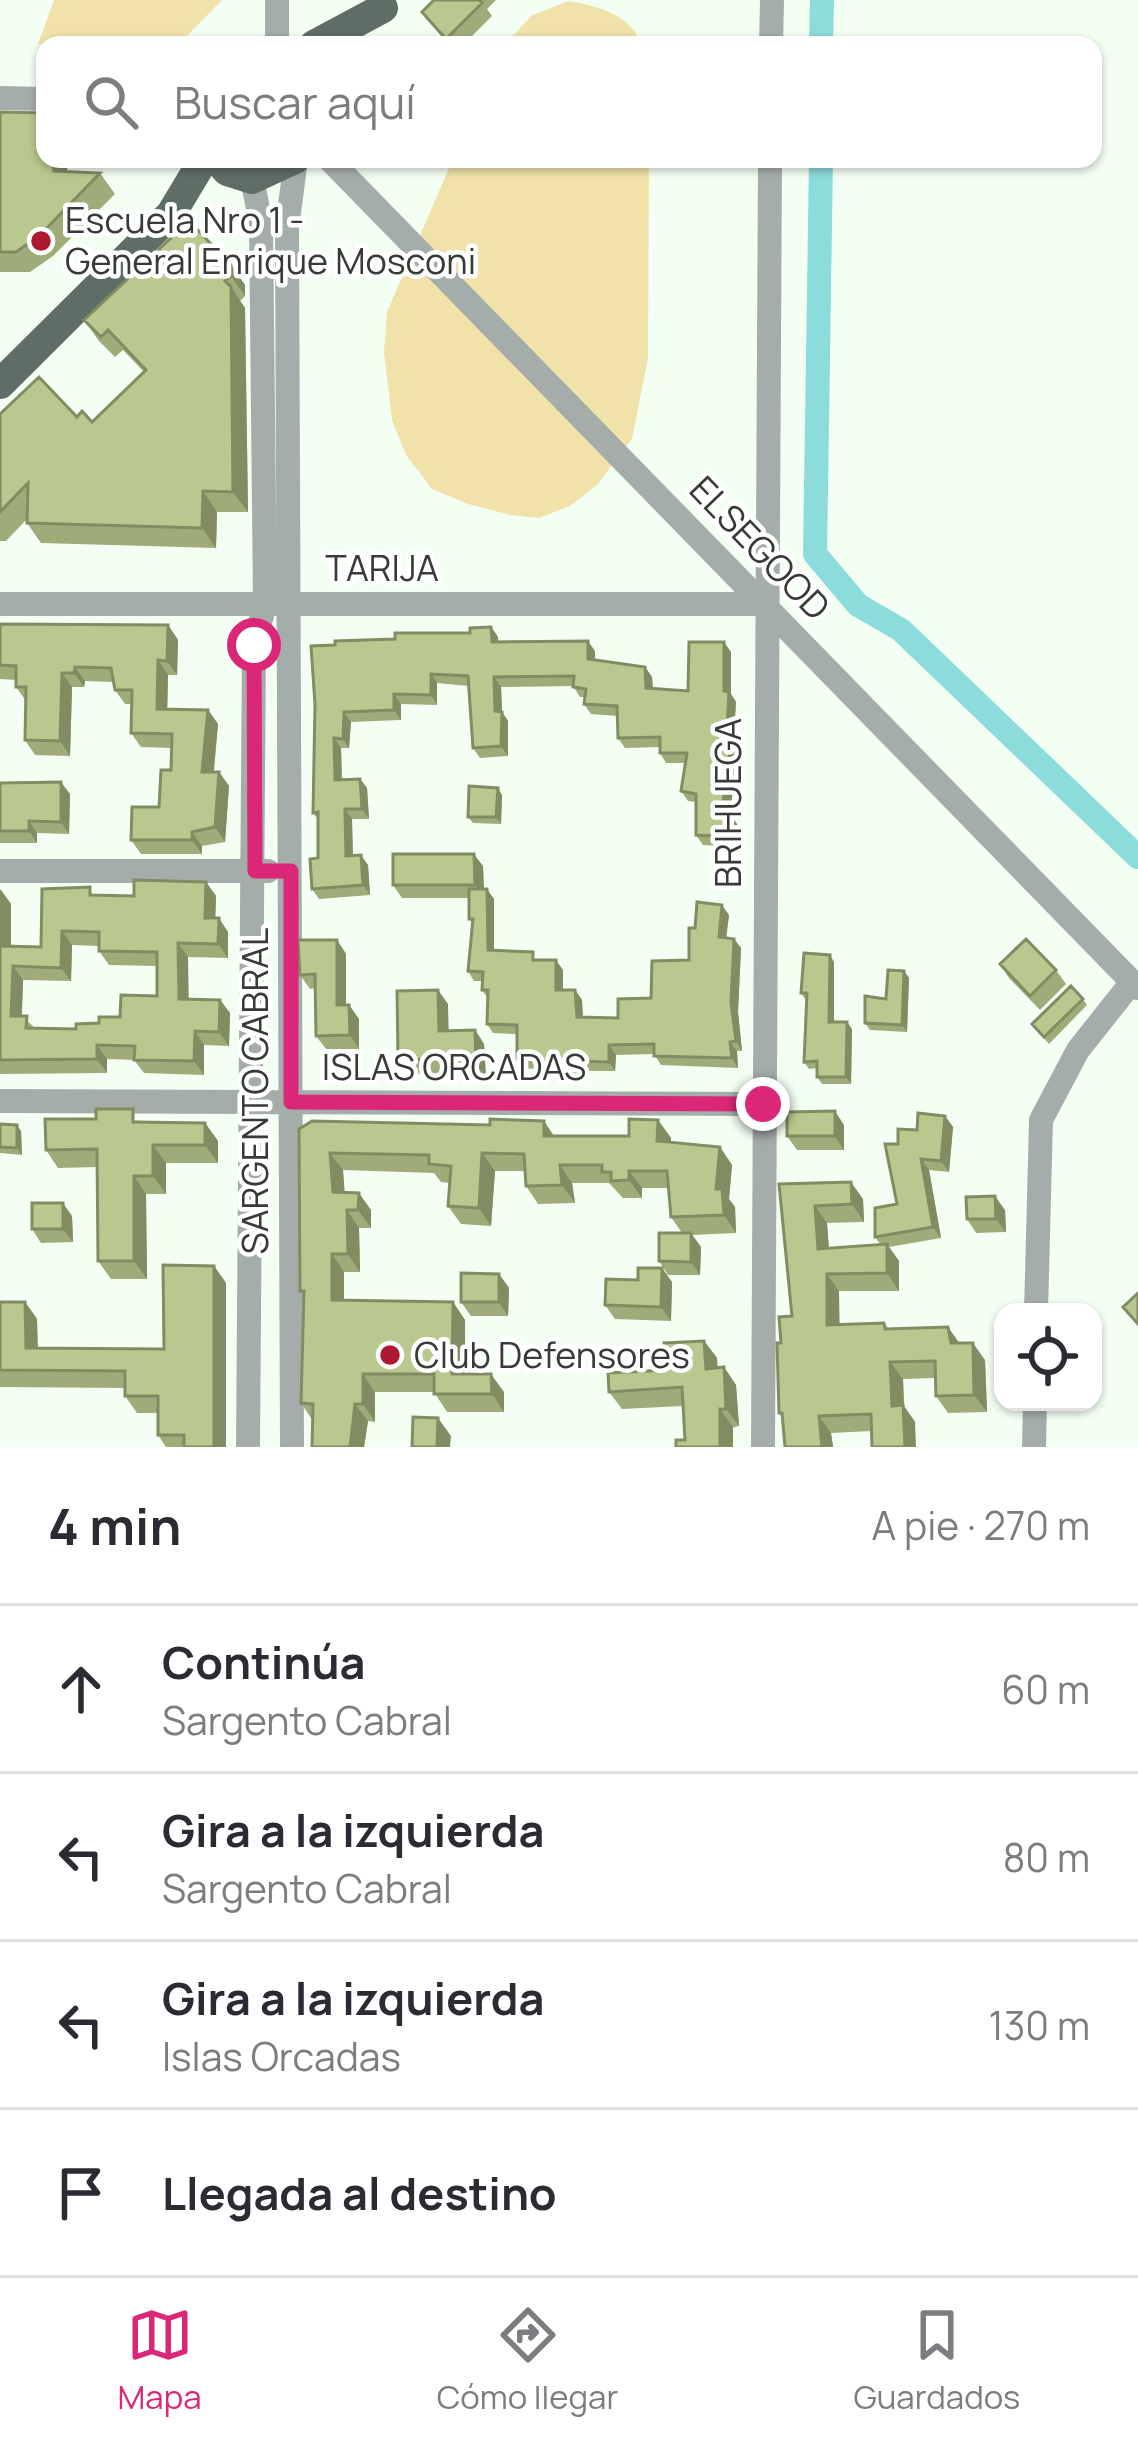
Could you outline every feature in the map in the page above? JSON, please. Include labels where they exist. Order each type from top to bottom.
[{"type":"main road","points":[[330,36],[387,4]]},
{"type":"main road","points":[[364,36],[387,4]]},
{"type":"main road","points":[[171,214],[199,168]]},
{"type":"main road","points":[[0,384],[171,214],[236,172]]},
{"type":"street","points":[[277,0],[277,36]]},
{"type":"street","points":[[771,36],[772,0]]},
{"type":"street","points":[[0,98],[36,99]]},
{"type":"street","name":"SARGENTO CABRAL","points":[[292,1447],[287,228],[295,168]]},
{"type":"street","name":"ELSEGOOD","points":[[338,168],[1135,985]]},
{"type":"street","name":"BRIHUEGA","points":[[763,1447],[770,168]]},
{"type":"street","name":"SARGENTO CABRAL","points":[[236,172],[262,223],[266,604],[254,645],[248,1447]]},
{"type":"street","name":"TARIJA","points":[[0,604],[765,604]]},
{"type":"street","points":[[0,871],[291,871]]},
{"type":"street","points":[[1036,1303],[1040,1120],[1078,1050],[1135,985]]},
{"type":"street","name":"ISLAS ORCADAS","points":[[0,1101],[763,1104]]},
{"type":"street","points":[[1034,1447],[1035,1411]]},
{"type":"shaded area","points":[[54,0],[222,0],[187,36],[41,36]]},
{"type":"shaded area","points":[[568,1],[621,19],[638,36],[513,36],[531,16]]},
{"type":"shaded area","points":[[449,168],[649,168],[648,358],[632,439],[597,485],[570,506],[539,518],[510,515],[432,489],[406,455],[392,420],[384,352],[387,312]]},
{"type":"building","points":[[434,0],[482,3],[449,36],[443,36],[422,12]]},
{"type":"building","points":[[0,112],[36,113],[36,168],[100,173],[39,236],[16,252],[0,252]]},
{"type":"building","points":[[189,221],[231,265],[231,276],[225,281],[231,287],[233,492],[203,491],[202,528],[27,523],[28,483],[0,512],[0,414],[39,377],[77,417],[82,411],[92,422],[146,370],[108,330],[101,337],[84,320]]},
{"type":"building","points":[[0,624],[168,625],[167,661],[158,660],[157,709],[208,710],[202,772],[219,772],[215,827],[192,832],[192,840],[131,840],[132,807],[159,807],[161,770],[171,770],[172,734],[131,733],[132,690],[115,690],[111,668],[75,667],[74,673],[62,673],[60,741],[25,740],[26,687],[16,687],[16,666],[0,665]]},
{"type":"building","points":[[491,627],[492,642],[588,641],[588,659],[645,667],[646,688],[688,691],[689,642],[724,642],[724,691],[729,692],[726,745],[731,745],[721,817],[732,817],[732,837],[696,835],[696,794],[681,791],[687,753],[660,753],[660,737],[618,738],[617,706],[584,704],[586,689],[573,687],[574,676],[494,677],[495,711],[502,712],[501,746],[473,748],[468,676],[431,674],[431,695],[394,694],[394,710],[344,712],[343,739],[334,738],[335,780],[360,779],[362,809],[345,809],[346,856],[361,855],[363,885],[312,889],[310,859],[318,858],[318,812],[313,813],[311,646],[395,639],[395,633],[470,633],[470,628]]},
{"type":"building","points":[[61,782],[61,822],[29,821],[29,831],[0,831],[0,783]]},
{"type":"building","points":[[469,786],[498,788],[496,817],[468,817]]},
{"type":"building","points":[[393,854],[474,854],[475,885],[393,885]]},
{"type":"building","points":[[134,880],[206,882],[205,918],[219,918],[218,944],[178,943],[179,999],[220,1000],[219,1032],[195,1031],[194,1061],[134,1060],[135,1046],[97,1045],[97,1059],[0,1060],[0,890],[2,946],[41,947],[42,889],[90,887],[90,895],[134,896]],"holes":[[[62,931],[99,932],[99,951],[157,952],[157,996],[121,995],[120,1017],[99,1017],[99,1023],[76,1024],[76,1029],[26,1028],[27,1016],[11,1016],[13,966],[61,968]]]},
{"type":"building","points":[[469,889],[487,889],[488,950],[533,952],[533,960],[556,960],[556,990],[575,990],[577,1017],[618,1018],[618,999],[651,998],[652,961],[689,960],[689,928],[695,928],[697,902],[722,905],[719,937],[734,939],[731,1003],[736,1041],[730,1042],[732,1058],[654,1056],[654,1044],[609,1045],[609,1062],[575,1061],[575,1070],[549,1069],[549,1061],[517,1059],[517,1025],[487,1024],[488,990],[482,990],[483,972],[468,971],[473,919],[469,919]]},
{"type":"building","points":[[1026,939],[1056,970],[1030,996],[1000,964]]},
{"type":"building","points":[[298,940],[337,940],[337,1005],[349,1005],[350,1035],[316,1036],[315,974],[300,975]]},
{"type":"building","points":[[804,953],[830,955],[829,1022],[847,1022],[846,1077],[817,1077],[817,1061],[804,1062]]},
{"type":"building","points":[[888,970],[904,971],[902,1025],[865,1023],[865,996],[886,999]]},
{"type":"building","points":[[1071,986],[1083,999],[1044,1037],[1032,1024]]},
{"type":"building","points":[[438,990],[439,1031],[475,1030],[476,1064],[456,1065],[456,1059],[398,1060],[397,991]]},
{"type":"building","points":[[96,1109],[133,1109],[133,1122],[205,1123],[205,1145],[153,1145],[153,1176],[134,1176],[134,1261],[98,1261],[97,1149],[46,1150],[45,1119],[96,1119]]},
{"type":"building","points":[[835,1111],[835,1136],[787,1136],[787,1112]]},
{"type":"building","points":[[918,1113],[945,1116],[941,1161],[921,1159],[933,1227],[875,1237],[875,1208],[897,1204],[885,1144],[898,1144],[898,1129],[917,1130]]},
{"type":"building","points":[[490,1119],[544,1121],[544,1136],[629,1136],[629,1119],[658,1120],[657,1141],[720,1147],[716,1189],[722,1189],[724,1215],[671,1217],[667,1171],[629,1171],[629,1180],[611,1181],[611,1172],[602,1172],[602,1165],[560,1165],[562,1185],[526,1186],[524,1154],[482,1153],[479,1208],[448,1206],[451,1166],[429,1164],[429,1155],[330,1153],[333,1192],[359,1193],[358,1210],[347,1210],[348,1254],[332,1254],[332,1300],[453,1302],[452,1374],[491,1374],[492,1394],[434,1394],[434,1374],[363,1374],[363,1404],[355,1404],[350,1447],[312,1447],[313,1404],[301,1403],[304,1291],[300,1291],[299,1129],[312,1121],[490,1125]]},
{"type":"building","points":[[0,1124],[17,1125],[17,1148],[0,1147]]},
{"type":"building","points":[[851,1182],[852,1204],[815,1206],[818,1249],[887,1244],[887,1273],[827,1274],[827,1325],[948,1327],[951,1343],[973,1343],[974,1395],[936,1396],[935,1361],[890,1362],[892,1406],[903,1405],[905,1447],[872,1447],[871,1414],[819,1416],[822,1447],[785,1447],[777,1343],[781,1343],[779,1317],[792,1316],[779,1184]]},
{"type":"building","points":[[995,1196],[996,1219],[967,1219],[966,1197]]},
{"type":"building","points":[[32,1203],[63,1203],[63,1229],[32,1229]]},
{"type":"building","points":[[659,1233],[691,1233],[691,1262],[659,1261]]},
{"type":"building","points":[[163,1265],[214,1266],[214,1447],[184,1447],[184,1435],[158,1435],[158,1396],[125,1396],[125,1371],[0,1370],[0,1302],[25,1302],[26,1348],[164,1349]]},
{"type":"building","points":[[638,1268],[662,1268],[661,1307],[605,1305],[606,1279],[638,1280]]},
{"type":"building","points":[[461,1273],[499,1274],[499,1302],[461,1302]]},
{"type":"building","points":[[1138,1293],[1138,1324],[1123,1307]]},
{"type":"building","points":[[704,1341],[706,1369],[724,1367],[726,1409],[720,1409],[720,1447],[676,1447],[676,1440],[685,1440],[682,1387],[609,1392],[608,1373],[666,1370],[664,1343]]},
{"type":"building","points":[[413,1417],[438,1418],[437,1447],[412,1447]]},
{"type":"waterway","points":[[821,36],[822,0]]},
{"type":"waterway","points":[[821,168],[815,554],[858,605],[901,630],[1138,857]]},
{"type":"place","name":"Escuela Nro 1 - General Enrique Mosconi","points":[[41,241]]},
{"type":"place","name":"Club Defensores","points":[[390,1355]]},
{"type":"route","points":[[254,645],[255,871],[291,871],[291,1102],[763,1104]]}]
